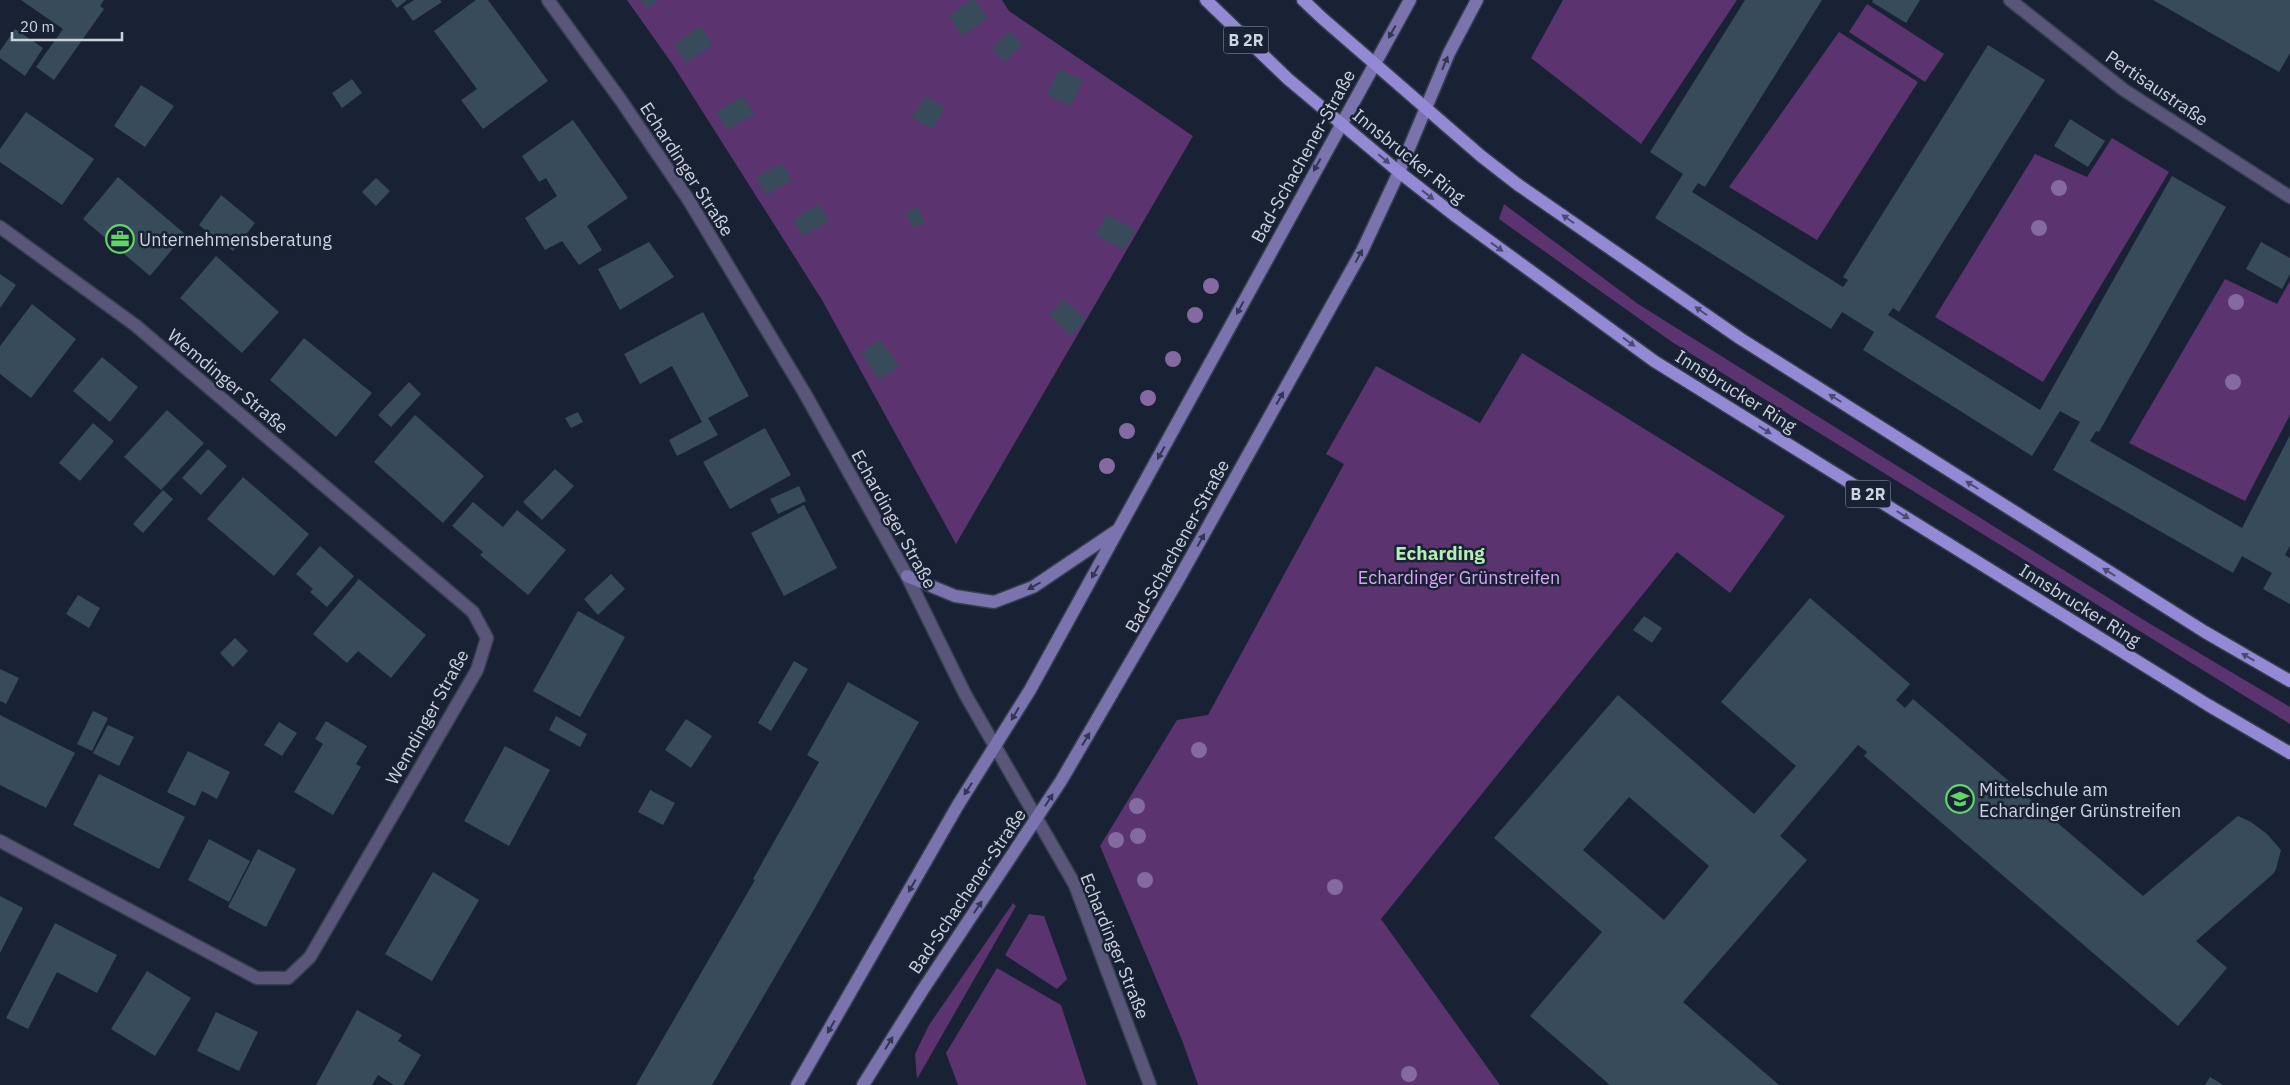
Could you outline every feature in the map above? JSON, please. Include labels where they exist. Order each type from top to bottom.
[{"type":"main road","name":"Innsbrucker Ring","points":[[1206,0],[1257,51],[1399,172],[1458,218],[1654,360],[2208,705],[2290,753]]},
{"type":"main road","points":[[1303,0],[1425,108],[1517,184],[1741,339],[2196,627],[2290,681]]},
{"type":"main road","name":"Bad-Schachener-Straße","points":[[797,1085],[958,805],[1030,690],[1410,0]]},
{"type":"main road","name":"Bad-Schachener-Straße","points":[[863,1085],[922,991],[1036,819],[1115,691],[1187,565],[1362,251],[1399,172],[1449,53],[1477,0]]},
{"type":"main road","points":[[907,576],[955,596],[994,602],[1033,588],[1118,529]]},
{"type":"street","name":"Echardinger Straße","points":[[548,0],[620,99],[688,199],[804,392],[907,576],[965,694],[994,748],[1075,884],[1150,1085]]},
{"type":"street","name":"Pertisaustraße","points":[[2010,0],[2124,90],[2290,197]]},
{"type":"street","name":"Wemdinger Straße","points":[[0,227],[135,325],[473,612],[487,638],[477,670],[310,958],[288,978],[257,978],[0,841]]},
{"type":"green space","points":[[627,0],[1002,0],[1009,11],[1193,136],[956,544],[822,300],[673,65]]},
{"type":"green space","points":[[1563,0],[1737,0],[1641,144],[1531,58]]},
{"type":"green space","points":[[1867,4],[1944,54],[1925,82],[1849,32]]},
{"type":"green space","points":[[1839,32],[1918,82],[1817,240],[1729,187]]},
{"type":"green space","points":[[2112,138],[2169,172],[2043,382],[1935,317],[2035,154],[2087,177]]},
{"type":"green space","points":[[1504,204],[1638,304],[2147,622],[2290,707],[2290,724],[1672,342],[1499,219]]},
{"type":"green space","points":[[2225,279],[2277,304],[2290,281],[2290,415],[2245,501],[2129,443]]},
{"type":"green space","name":"Echardinger Grünstreifen","points":[[1522,353],[1785,516],[1730,593],[1677,552],[1381,919],[1500,1085],[1198,1085],[1182,1040],[1100,846],[1177,720],[1208,715],[1344,464],[1326,454],[1376,366],[1480,423]]},
{"type":"green space","points":[[1013,903],[1016,906],[917,1079],[915,1054],[929,1025]]},
{"type":"green space","points":[[1029,914],[1044,916],[1067,979],[1057,989],[1005,955]]},
{"type":"green space","points":[[997,968],[1061,1005],[1087,1085],[958,1085],[946,1053]]},
{"type":"building","points":[[21,0],[104,0],[100,6],[104,9],[54,80],[36,67],[63,29]]},
{"type":"building","points":[[391,0],[407,0],[397,8]]},
{"type":"building","points":[[414,0],[440,0],[442,2],[413,21],[403,7]]},
{"type":"building","points":[[476,0],[488,0],[548,81],[483,129],[461,100],[477,89],[434,31]]},
{"type":"building","points":[[640,0],[658,0],[647,9]]},
{"type":"building","points":[[971,0],[975,0],[987,18],[963,36],[949,16]]},
{"type":"building","points":[[1745,0],[1822,0],[1705,187],[1698,183],[1692,192],[1843,287],[1848,280],[1843,277],[1988,45],[2045,80],[1899,312],[1893,308],[1888,315],[2040,410],[2172,176],[2226,207],[2099,432],[2096,431],[2090,441],[2242,528],[2290,435],[2290,546],[2285,555],[2290,558],[2290,604],[2263,589],[2272,573],[2242,556],[2233,573],[2053,470],[2080,422],[2060,411],[2032,456],[1863,350],[1874,332],[1842,312],[1831,329],[1655,218],[1683,174],[1650,152]]},
{"type":"building","points":[[1873,0],[1920,0],[1906,23],[1872,2]]},
{"type":"building","points":[[2153,0],[2290,0],[2290,53],[2279,72]]},
{"type":"building","points":[[700,26],[713,44],[686,63],[674,45]]},
{"type":"building","points":[[15,29],[43,48],[25,76],[0,58],[0,51]]},
{"type":"building","points":[[1009,31],[1022,44],[1005,62],[992,49]]},
{"type":"building","points":[[1059,69],[1083,80],[1071,106],[1047,95]]},
{"type":"building","points":[[352,79],[362,93],[342,108],[332,93]]},
{"type":"building","points":[[141,85],[174,106],[145,147],[114,126]]},
{"type":"building","points":[[743,96],[754,114],[727,130],[716,112]]},
{"type":"building","points":[[926,96],[945,108],[932,129],[912,117]]},
{"type":"building","points":[[26,112],[94,159],[62,205],[0,162],[0,149]]},
{"type":"building","points":[[2070,119],[2105,141],[2088,167],[2054,146]]},
{"type":"building","points":[[573,120],[628,198],[587,226],[602,250],[579,265],[562,241],[545,250],[525,218],[557,196],[546,178],[539,182],[522,156]]},
{"type":"building","points":[[782,163],[792,180],[766,195],[756,178]]},
{"type":"building","points":[[118,177],[185,234],[150,276],[83,219]]},
{"type":"building","points":[[376,178],[390,191],[376,206],[362,192]]},
{"type":"building","points":[[221,195],[255,223],[233,251],[199,225]]},
{"type":"building","points":[[819,204],[829,221],[803,236],[793,220]]},
{"type":"building","points":[[917,207],[924,222],[913,228],[905,213]]},
{"type":"building","points":[[1107,214],[1135,230],[1124,250],[1096,235]]},
{"type":"building","points":[[649,242],[674,277],[620,310],[598,269]]},
{"type":"building","points":[[2261,242],[2290,258],[2290,274],[2282,289],[2246,269]]},
{"type":"building","points":[[216,256],[279,312],[242,353],[180,298]]},
{"type":"building","points":[[0,274],[16,285],[0,308]]},
{"type":"building","points":[[1064,299],[1086,320],[1071,336],[1049,315]]},
{"type":"building","points":[[32,304],[76,339],[31,398],[0,374],[0,346]]},
{"type":"building","points":[[703,312],[749,396],[708,418],[718,435],[677,456],[669,440],[702,422],[672,366],[640,384],[624,354]]},
{"type":"building","points":[[304,338],[372,393],[336,437],[270,380]]},
{"type":"building","points":[[880,339],[899,366],[879,380],[861,353]]},
{"type":"building","points":[[102,357],[138,387],[110,422],[73,391]]},
{"type":"building","points":[[409,382],[421,394],[391,427],[378,415]]},
{"type":"building","points":[[167,410],[204,443],[161,490],[124,457]]},
{"type":"building","points":[[578,412],[583,422],[571,428],[565,418]]},
{"type":"building","points":[[415,415],[484,476],[443,523],[374,462]]},
{"type":"building","points":[[93,423],[114,441],[80,481],[59,463]]},
{"type":"building","points":[[765,428],[791,475],[730,509],[703,462]]},
{"type":"building","points":[[208,449],[227,466],[201,495],[182,478]]},
{"type":"building","points":[[555,469],[574,486],[542,520],[523,502]]},
{"type":"building","points":[[243,477],[309,534],[274,576],[207,519]]},
{"type":"building","points":[[799,486],[806,501],[778,514],[770,499]]},
{"type":"building","points":[[163,490],[173,499],[143,533],[133,524]]},
{"type":"building","points":[[473,502],[503,527],[517,510],[566,550],[528,595],[480,555],[483,552],[452,526]]},
{"type":"building","points":[[804,505],[837,568],[784,596],[751,533]]},
{"type":"building","points":[[320,546],[354,576],[327,607],[310,592],[313,589],[296,574]]},
{"type":"building","points":[[611,574],[625,589],[598,615],[584,599]]},
{"type":"building","points":[[359,579],[426,635],[391,678],[358,651],[347,663],[313,634]]},
{"type":"building","points":[[78,595],[100,608],[89,628],[66,614]]},
{"type":"building","points":[[1810,598],[1910,684],[1896,700],[1905,708],[1913,699],[2143,896],[2238,816],[2251,822],[2267,834],[2281,850],[2276,869],[2273,874],[2196,941],[2227,968],[2178,1026],[1864,756],[1867,752],[1858,745],[1780,836],[1807,860],[1683,1002],[1779,1085],[1610,1085],[1530,1016],[1602,932],[1494,838],[1618,695],[1754,814],[1796,766],[1721,702]],"holes":[[[1629,797],[1709,866],[1664,920],[1583,850]]]},
{"type":"building","points":[[578,611],[625,637],[580,717],[533,691]]},
{"type":"building","points":[[1644,616],[1662,628],[1652,643],[1633,630]]},
{"type":"building","points":[[235,638],[248,651],[233,667],[220,653]]},
{"type":"building","points":[[794,661],[808,669],[771,731],[758,723]]},
{"type":"building","points":[[0,669],[19,678],[6,704],[0,701]]},
{"type":"building","points":[[848,682],[919,722],[812,913],[712,1085],[636,1085],[755,880],[753,879],[819,762],[807,755]]},
{"type":"building","points":[[93,711],[108,718],[92,751],[77,744]]},
{"type":"building","points":[[0,715],[75,753],[46,808],[0,785]]},
{"type":"building","points":[[556,716],[587,734],[580,747],[549,730]]},
{"type":"building","points":[[686,719],[712,736],[691,768],[665,750]]},
{"type":"building","points":[[326,721],[367,746],[356,764],[361,767],[333,815],[294,792],[323,744],[315,739]]},
{"type":"building","points":[[279,722],[297,733],[282,756],[264,745]]},
{"type":"building","points":[[108,725],[134,737],[119,766],[93,753]]},
{"type":"building","points":[[505,746],[550,770],[509,846],[464,821]]},
{"type":"building","points":[[188,751],[230,772],[217,799],[202,791],[195,806],[167,792]]},
{"type":"building","points":[[99,774],[185,817],[159,869],[73,825]]},
{"type":"building","points":[[650,790],[675,803],[663,825],[638,812]]},
{"type":"building","points":[[209,839],[250,861],[229,902],[188,880]]},
{"type":"building","points":[[258,849],[296,869],[266,927],[228,907]]},
{"type":"building","points":[[433,872],[479,900],[432,981],[385,954]]},
{"type":"building","points":[[0,896],[23,908],[0,953]]},
{"type":"building","points":[[55,923],[117,955],[97,993],[57,972],[28,1029],[6,1018]]},
{"type":"building","points":[[147,971],[191,998],[155,1056],[111,1029]]},
{"type":"building","points":[[357,1010],[402,1035],[398,1041],[421,1055],[403,1085],[394,1085],[378,1075],[372,1085],[316,1085]]},
{"type":"building","points":[[216,1012],[258,1032],[239,1071],[197,1051]]},
{"type":"building","points":[[2210,1077],[2223,1085],[2205,1085]]},
{"type":"place","name":"Unternehmensberatung","points":[[120,239]]},
{"type":"place","name":"Mittelschule am Echardinger Grünstreifen","points":[[1960,799]]},
{"type":"district","name":"Echarding","points":[[1440,553]]}]
